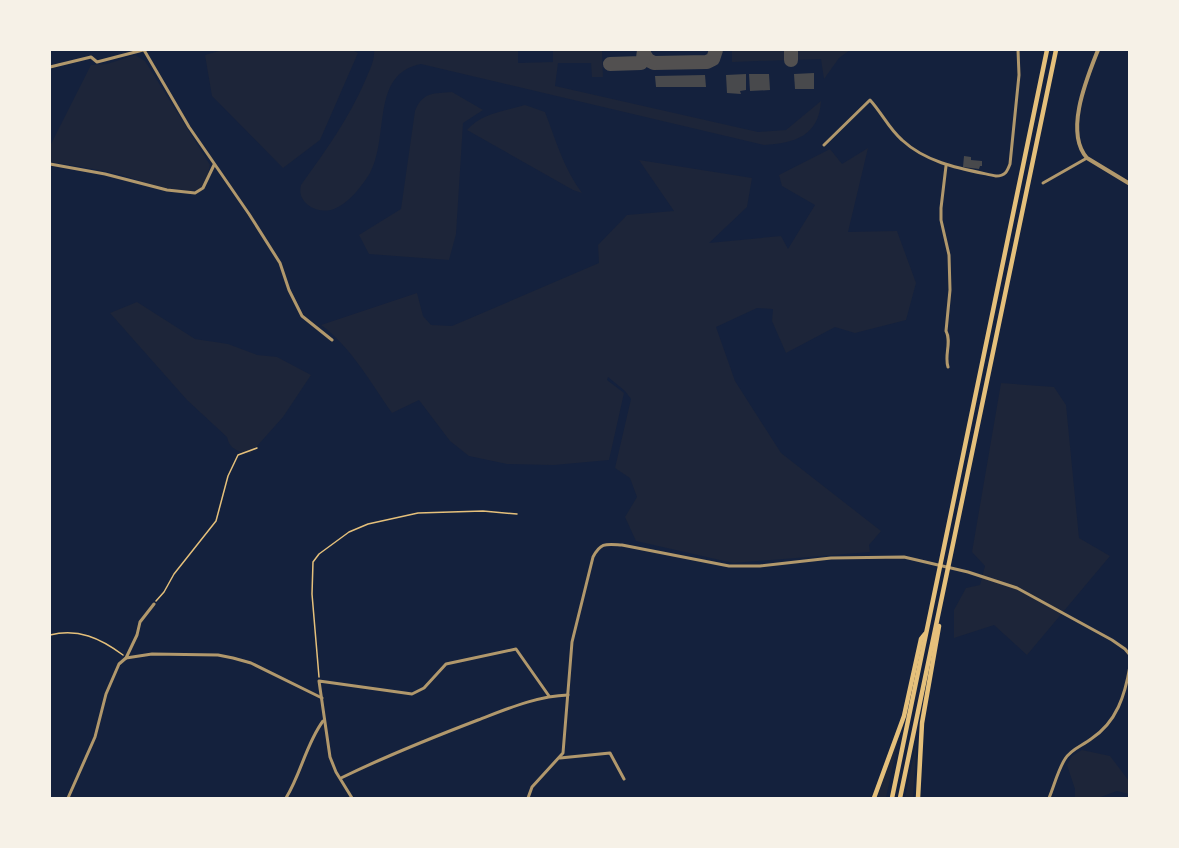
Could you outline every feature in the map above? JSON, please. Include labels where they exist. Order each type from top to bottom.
[{"type":"highway","points":[[891,798],[1045,50]]},
{"type":"highway","points":[[900,798],[1057,50]]},
{"type":"highway","points":[[918,798],[921,723],[939,632],[938,617]]},
{"type":"highway","points":[[874,798],[904,716],[921,639],[927,629]]},
{"type":"street","points":[[50,67],[91,57],[97,62],[106,61],[144,50],[189,127],[280,263],[289,290],[302,316],[332,340]]},
{"type":"street","points":[[824,145],[870,100],[902,140],[923,156],[946,166],[1002,176],[1010,164],[1019,75],[1018,50]]},
{"type":"street","points":[[1098,50],[1088,75],[1077,128],[1082,152],[1087,158],[1130,184]]},
{"type":"street","points":[[1043,183],[1087,158]]},
{"type":"street","points":[[50,164],[105,174],[166,190],[195,193],[203,188],[214,164]]},
{"type":"street","points":[[946,166],[941,220],[949,255],[950,290],[946,331],[949,336],[946,361],[948,368]]},
{"type":"street","points":[[528,798],[532,787],[563,753],[572,642],[593,557],[598,548],[606,544],[745,567],[831,558],[890,555],[920,561],[968,572],[1017,588],[1125,649],[1130,655]]},
{"type":"street","points":[[68,798],[94,737],[106,694],[119,664],[126,658],[137,635],[140,622],[154,604]]},
{"type":"street","points":[[1125,649],[1130,646]]},
{"type":"street","points":[[352,798],[336,772],[330,757],[319,681],[412,694],[424,688],[446,664],[516,649],[549,696]]},
{"type":"street","points":[[126,658],[152,654],[218,655],[233,658],[250,663],[322,698]]},
{"type":"street","points":[[1049,798],[1065,759],[1074,749],[1097,735],[1119,708],[1127,687],[1130,666]]},
{"type":"street","points":[[341,778],[397,751],[549,696],[568,695]]},
{"type":"street","points":[[285,798],[295,784],[311,742],[323,721]]},
{"type":"street","points":[[560,758],[610,753],[624,779]]},
{"type":"path","points":[[154,604],[165,592],[174,574],[216,521],[228,476],[238,455],[257,448]]},
{"type":"path","points":[[319,681],[312,594],[313,562],[319,554],[349,532],[368,524],[418,513],[483,511],[517,514]]},
{"type":"path","points":[[50,635],[81,632],[95,638],[126,658]]},
{"type":"shaded area","points":[[223,50],[352,50],[358,53],[320,140],[283,168],[212,96],[205,55]]},
{"type":"shaded area","points":[[374,50],[518,50],[518,63],[553,62],[553,50],[640,50],[602,51],[603,77],[592,77],[591,63],[558,63],[555,86],[758,132],[786,130],[821,101],[816,122],[810,130],[786,142],[764,145],[421,64],[405,70],[394,80],[384,108],[376,158],[363,183],[340,206],[328,210],[315,209],[302,197],[301,185],[344,122],[371,66]]},
{"type":"shaded area","points":[[732,50],[788,50],[788,60],[732,62]]},
{"type":"shaded area","points":[[794,50],[850,50],[839,58],[824,79],[821,59],[794,60]]},
{"type":"shaded area","points":[[135,55],[145,61],[210,165],[205,182],[199,189],[181,191],[118,174],[50,162],[50,146],[91,65],[107,64]]},
{"type":"shaded area","points":[[452,92],[483,110],[463,123],[456,234],[449,260],[369,254],[359,235],[401,209],[415,111],[418,105],[430,95]]},
{"type":"shaded area","points":[[525,105],[545,112],[565,164],[582,193],[467,130],[486,116]]},
{"type":"shaded area","points":[[868,148],[848,232],[897,231],[916,283],[906,320],[855,333],[835,327],[786,353],[772,321],[773,309],[757,308],[716,327],[735,381],[781,453],[881,531],[869,545],[870,552],[733,563],[636,541],[625,517],[637,497],[630,478],[615,468],[631,399],[608,377],[607,380],[624,393],[609,460],[554,465],[507,464],[469,456],[450,441],[419,400],[392,413],[351,355],[321,325],[417,293],[423,316],[431,325],[452,326],[599,263],[598,245],[627,215],[674,211],[639,160],[752,178],[747,207],[709,243],[781,236],[788,249],[815,205],[782,186],[779,175],[830,149],[842,164]]},
{"type":"shaded area","points":[[137,302],[195,339],[228,344],[257,355],[277,357],[311,375],[283,417],[250,454],[232,447],[227,437],[187,400],[110,313]]},
{"type":"shaded area","points":[[1001,383],[1054,387],[1066,405],[1079,538],[1110,556],[1027,655],[994,625],[954,638],[954,610],[966,588],[980,585],[985,566],[972,552]]},
{"type":"shaded area","points":[[899,735],[886,798],[877,798]]},
{"type":"shaded area","points":[[917,738],[913,798],[905,798]]},
{"type":"shaded area","points":[[1082,750],[1110,756],[1129,781],[1129,794],[1117,791],[1098,798],[1075,798],[1075,789],[1067,765],[1072,756]]},
{"type":"building","points":[[814,73],[814,89],[795,89],[794,74]]},
{"type":"building","points":[[746,74],[746,90],[740,91],[741,94],[727,93],[726,75]]},
{"type":"building","points":[[749,74],[769,74],[770,90],[750,91]]},
{"type":"building","points":[[705,75],[706,87],[656,87],[655,76]]},
{"type":"building","points":[[964,156],[971,157],[971,160],[982,161],[982,166],[979,169],[963,167]]},
{"type":"taxiway","points":[[610,64],[641,63],[644,50]]},
{"type":"taxiway","points":[[644,54],[654,63],[707,62],[713,59],[716,50]]},
{"type":"taxiway","points":[[791,50],[791,60]]}]
